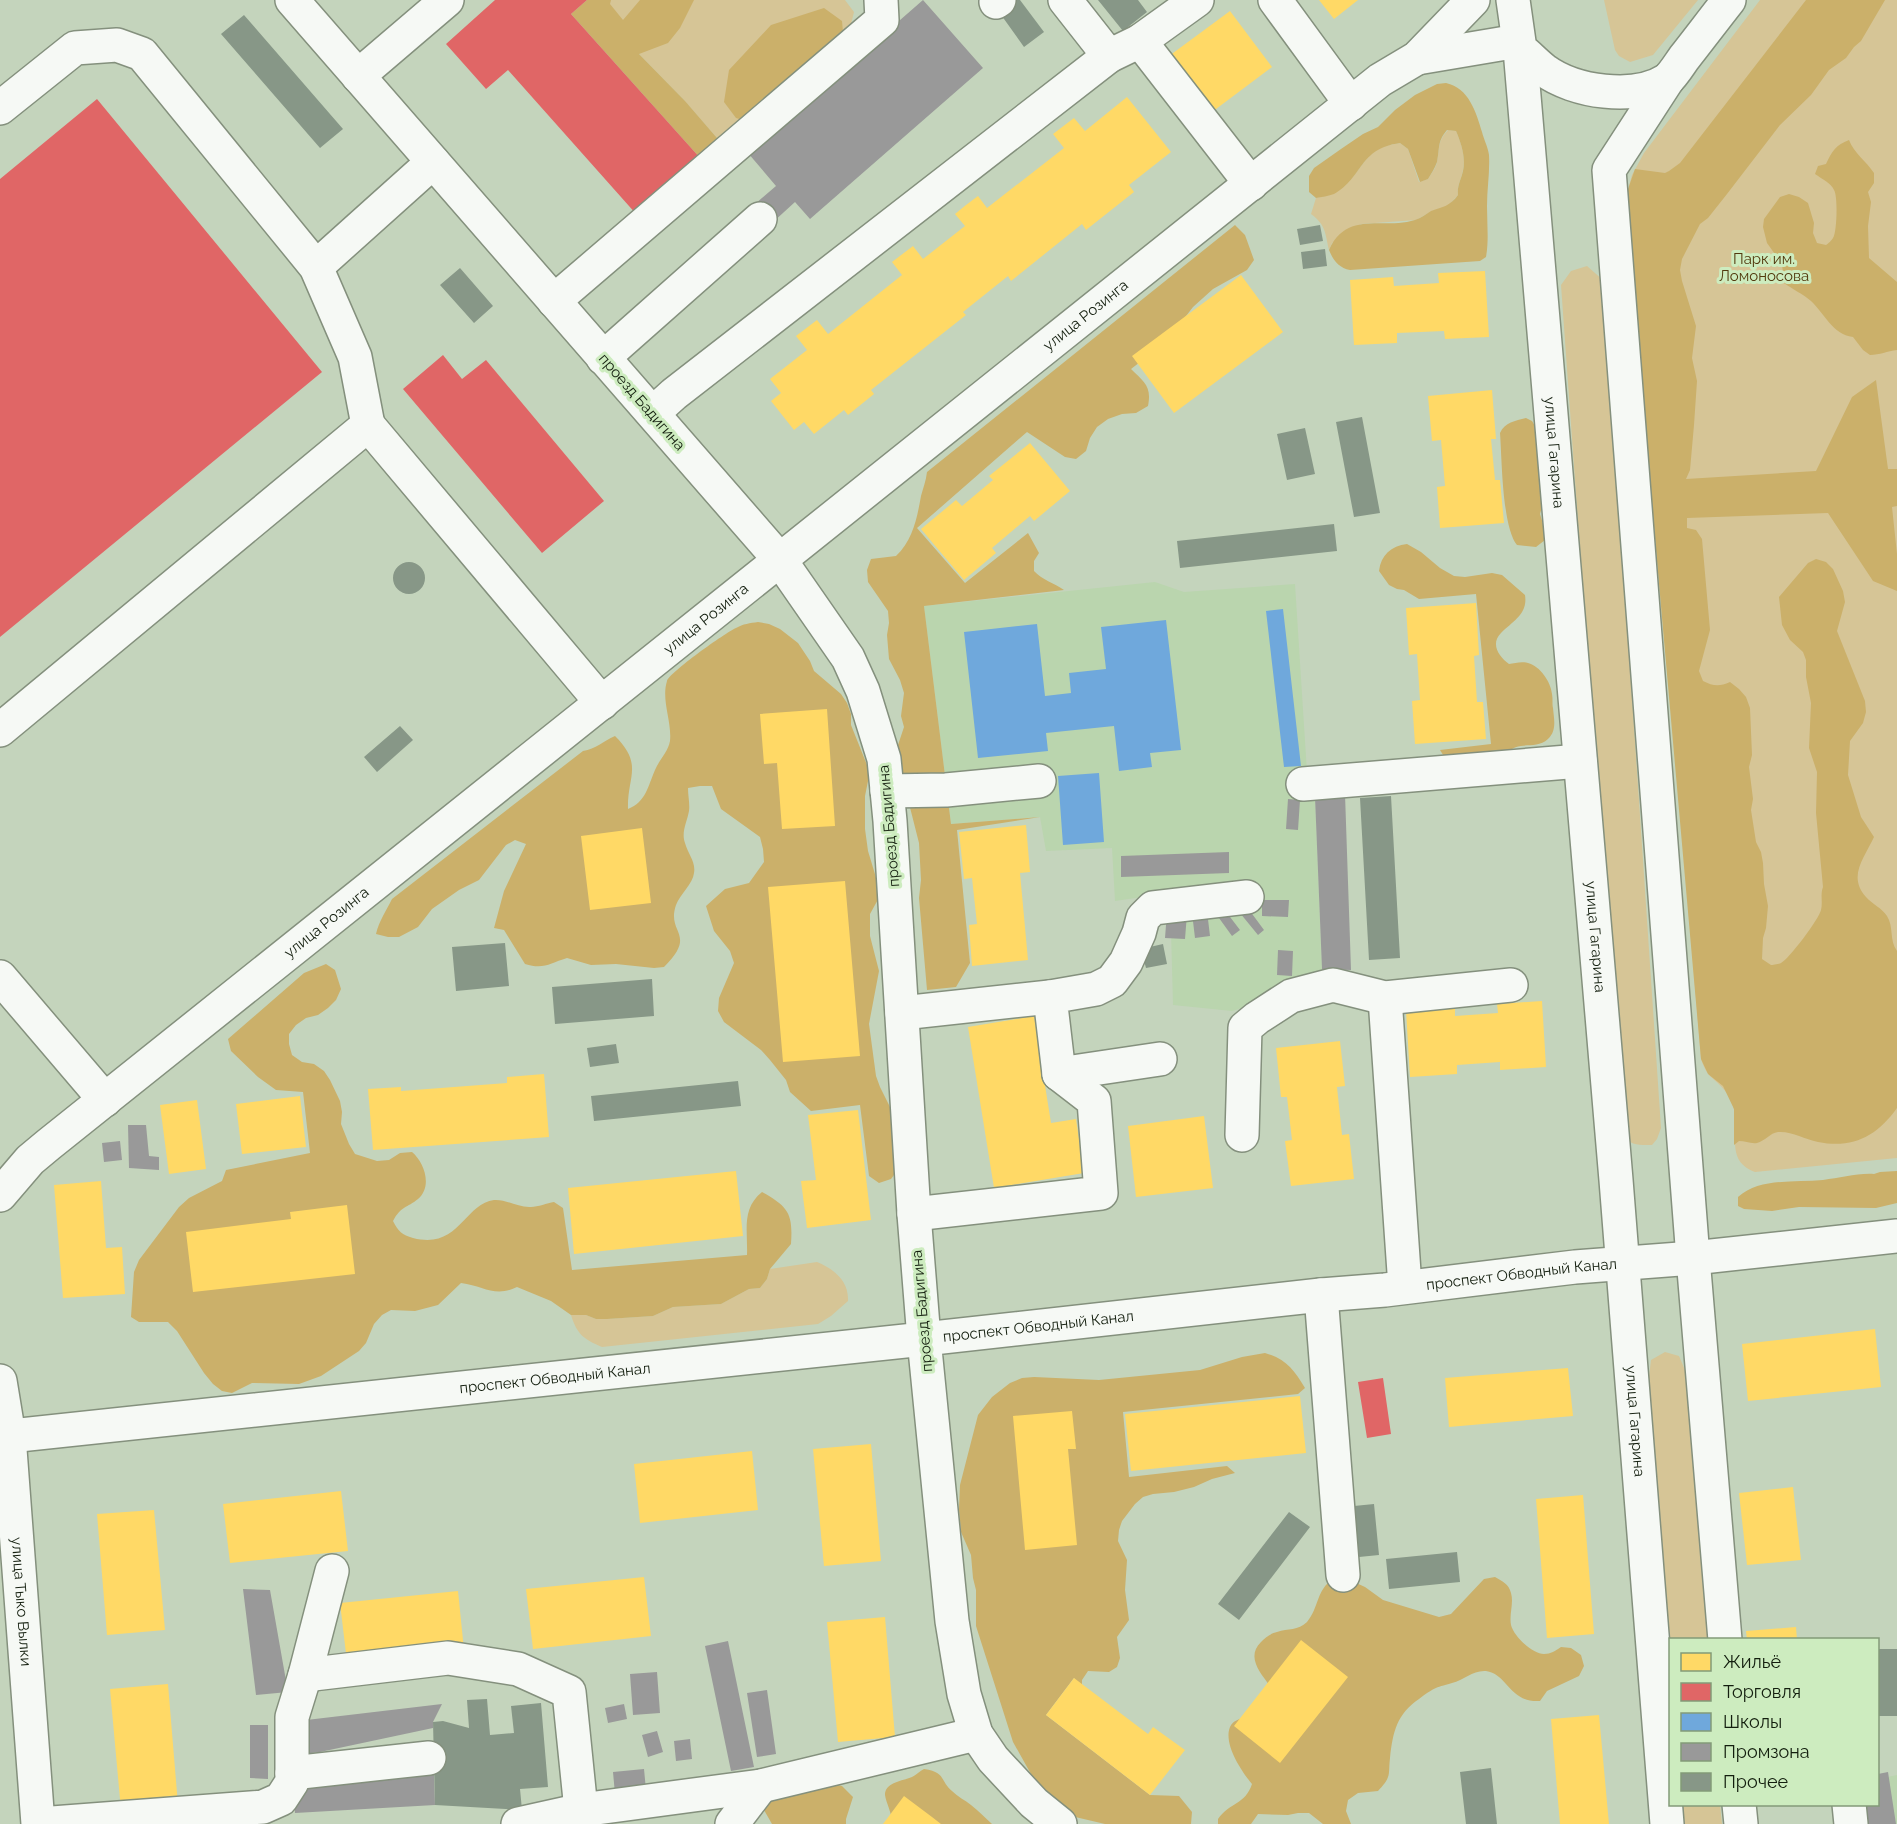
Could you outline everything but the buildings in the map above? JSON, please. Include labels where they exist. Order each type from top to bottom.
[{"type":"main road","name":"проезд Бадигина","points":[[292,0],[780,560],[848,658],[863,691],[884,759],[924,1339],[952,1622],[963,1695],[976,1734],[993,1759],[1034,1803],[1060,1824]]},
{"type":"main road","points":[[358,76],[447,0]]},
{"type":"main road","points":[[554,301],[882,20],[881,0]]},
{"type":"main road","points":[[1065,0],[1109,56]]},
{"type":"main road","points":[[653,413],[674,394],[1109,56],[1140,41],[1197,0]]},
{"type":"main road","points":[[1275,0],[1351,104]]},
{"type":"main road","points":[[1417,58],[1473,0]]},
{"type":"main road","name":"улица Гагарина","points":[[1513,0],[1519,45],[1623,1263],[1667,1824]]},
{"type":"main road","points":[[1725,1638],[1693,1258],[1609,170],[1668,79],[1729,0]]},
{"type":"main road","points":[[1140,41],[1251,184]]},
{"type":"main road","points":[[0,108],[75,48],[117,45],[142,54],[316,267],[355,357],[368,425],[602,703]]},
{"type":"main road","points":[[1417,58],[1519,45],[1550,74],[1590,90],[1629,91],[1668,79]]},
{"type":"main road","name":"улица Розинга","points":[[1,1191],[30,1160],[1380,80],[1417,58]]},
{"type":"main road","points":[[316,267],[433,162]]},
{"type":"main road","points":[[603,358],[760,219]]},
{"type":"main road","points":[[0,730],[368,425]]},
{"type":"main road","points":[[1303,784],[1580,761]]},
{"type":"main road","points":[[887,791],[946,790],[1040,781]]},
{"type":"main road","points":[[902,1013],[1050,997],[1096,989],[1112,981],[1126,962],[1143,918],[1154,908],[1247,897]]},
{"type":"main road","points":[[0,977],[105,1100]]},
{"type":"main road","points":[[1242,1135],[1245,1028],[1291,996],[1333,985],[1385,998],[1511,985]]},
{"type":"main road","points":[[914,1214],[1101,1192],[1094,1101],[1059,1074],[1050,997]]},
{"type":"main road","points":[[1385,998],[1406,1287]]},
{"type":"main road","points":[[1059,1074],[1160,1059]]},
{"type":"main road","name":"проспект Обводный Канал","points":[[5,1437],[1321,1295],[1897,1236]]},
{"type":"main road","points":[[1321,1295],[1343,1575]]},
{"type":"main road","name":"улица Тыко Вылки","points":[[0,1381],[5,1437],[12,1616],[39,1824]]},
{"type":"main road","points":[[39,1824],[276,1816],[281,1799],[292,1782],[292,1717],[332,1571]]},
{"type":"main road","points":[[305,1675],[448,1658],[518,1669],[569,1692],[581,1810]]},
{"type":"main road","points":[[518,1824],[581,1810],[761,1786],[976,1734]]},
{"type":"main road","points":[[292,1773],[429,1758]]},
{"type":"main road","points":[[732,1824],[761,1786]]},
{"type":"main road","points":[[1739,1806],[1741,1824]]},
{"type":"main road","points":[[1849,1806],[1851,1824]]},
{"type":"shaded area","points":[[587,0],[611,0],[610,4],[623,20],[640,0],[694,0],[680,28],[668,43],[639,54],[717,138],[720,156],[701,159],[571,14]]},
{"type":"shaded area","points":[[1806,0],[1885,0],[1861,41],[1846,58],[1829,70],[1811,95],[1780,125],[1708,218],[1700,224],[1682,259],[1680,270],[1682,281],[1696,326],[1692,358],[1697,381],[1690,470],[1686,479],[1816,471],[1852,397],[1876,380],[1888,469],[1897,469],[1897,506],[1892,507],[1897,554],[1897,591],[1873,581],[1828,513],[1687,518],[1687,528],[1696,530],[1702,539],[1710,630],[1699,671],[1703,681],[1710,684],[1719,685],[1730,682],[1746,697],[1750,708],[1752,755],[1749,767],[1753,799],[1751,810],[1756,842],[1763,863],[1768,906],[1762,959],[1771,965],[1785,960],[1815,922],[1821,910],[1823,887],[1816,813],[1817,772],[1809,748],[1811,703],[1806,677],[1806,660],[1803,652],[1790,640],[1782,625],[1779,597],[1808,563],[1816,559],[1826,562],[1833,569],[1843,591],[1845,602],[1837,631],[1865,701],[1866,712],[1863,723],[1850,741],[1848,775],[1861,817],[1874,837],[1859,867],[1858,882],[1866,897],[1887,916],[1897,951],[1897,1108],[1872,1133],[1853,1142],[1831,1144],[1778,1132],[1757,1143],[1739,1141],[1734,1145],[1734,1109],[1723,1086],[1708,1074],[1701,1059],[1626,210],[1627,192],[1635,169],[1665,173],[1680,163]]},
{"type":"shaded area","points":[[824,8],[842,21],[843,32],[746,121],[736,118],[724,102],[729,70],[771,25]]},
{"type":"shaded area","points":[[1446,83],[1466,95],[1477,117],[1488,152],[1486,257],[1480,261],[1350,270],[1343,267],[1329,250],[1346,230],[1367,224],[1403,223],[1415,220],[1446,206],[1455,199],[1458,195],[1464,166],[1460,140],[1456,131],[1447,130],[1440,141],[1434,169],[1428,179],[1420,182],[1408,149],[1400,143],[1376,151],[1351,180],[1334,194],[1316,198],[1309,192],[1309,176],[1314,168],[1363,134],[1378,127],[1415,95],[1437,84]]},
{"type":"shaded area","points":[[1849,140],[1874,173],[1874,183],[1868,192],[1871,202],[1868,226],[1869,258],[1897,282],[1897,350],[1874,355],[1863,350],[1853,337],[1834,328],[1811,301],[1784,283],[1782,264],[1767,243],[1763,227],[1764,219],[1780,197],[1789,194],[1808,203],[1817,243],[1826,245],[1830,242],[1835,229],[1835,194],[1831,185],[1815,174],[1818,166],[1826,164],[1835,149]]},
{"type":"shaded area","points":[[1235,225],[1245,235],[1254,260],[1247,270],[1213,289],[1193,307],[1166,342],[1131,369],[1148,389],[1148,406],[1136,413],[1122,414],[1108,419],[1097,427],[1086,451],[1076,459],[1065,457],[1027,432],[917,528],[965,583],[1028,533],[1039,553],[1034,561],[1034,571],[1064,590],[924,606],[951,824],[1040,817],[957,830],[970,963],[956,987],[927,990],[919,898],[921,880],[919,843],[899,764],[898,745],[904,727],[901,716],[904,693],[889,659],[888,611],[868,582],[867,570],[871,559],[896,556],[907,543],[916,520],[927,472]]},
{"type":"shaded area","points":[[1526,418],[1535,426],[1543,503],[1540,514],[1545,540],[1536,547],[1517,545],[1512,536],[1508,523],[1502,475],[1500,433],[1508,424]]},
{"type":"shaded area","points":[[1407,544],[1454,576],[1465,577],[1492,573],[1502,575],[1525,595],[1522,612],[1501,633],[1496,646],[1499,654],[1509,664],[1528,663],[1541,671],[1547,680],[1552,694],[1554,721],[1553,732],[1548,739],[1538,744],[1516,747],[1507,754],[1445,758],[1440,750],[1491,744],[1476,594],[1419,599],[1404,590],[1389,585],[1379,571],[1382,560],[1392,549]]},
{"type":"shaded area","points":[[1155,582],[1184,592],[1295,584],[1307,772],[1315,797],[1322,969],[1310,988],[1232,1011],[1173,1005],[1170,893],[1115,901],[1112,848],[1046,851],[1040,817],[951,824],[924,606]]},
{"type":"shaded area","points":[[758,622],[780,629],[798,643],[814,671],[841,694],[847,703],[851,714],[851,725],[867,765],[869,776],[865,796],[865,829],[868,851],[881,894],[870,914],[870,936],[879,971],[869,1024],[876,1076],[893,1117],[897,1171],[891,1179],[879,1183],[869,1176],[860,1105],[811,1111],[790,1092],[786,1080],[761,1050],[724,1022],[718,1011],[719,998],[734,963],[730,951],[714,931],[706,906],[725,889],[749,883],[764,862],[760,837],[721,809],[712,786],[688,788],[689,811],[684,839],[694,865],[694,873],[676,905],[674,915],[680,940],[679,947],[664,967],[591,965],[567,958],[542,966],[525,964],[504,930],[494,928],[504,891],[526,844],[515,840],[506,845],[479,880],[459,890],[432,909],[418,927],[399,937],[376,934],[392,899],[583,751],[592,749],[615,736],[624,746],[632,763],[628,809],[639,802],[646,793],[670,741],[665,688],[670,676],[730,631],[749,623]]},
{"type":"shaded area","points":[[326,964],[335,970],[341,989],[336,1000],[328,1008],[318,1015],[306,1018],[289,1034],[292,1055],[302,1062],[314,1064],[324,1071],[330,1080],[340,1101],[341,1124],[355,1154],[377,1161],[389,1160],[400,1153],[412,1152],[420,1162],[426,1181],[423,1194],[402,1210],[393,1221],[403,1234],[428,1240],[441,1238],[460,1225],[475,1209],[494,1200],[526,1207],[554,1202],[563,1208],[572,1270],[747,1255],[748,1213],[755,1199],[762,1192],[778,1202],[787,1212],[791,1225],[791,1244],[770,1269],[767,1279],[760,1288],[749,1289],[721,1304],[673,1307],[653,1316],[596,1319],[586,1315],[571,1315],[551,1301],[517,1287],[496,1291],[461,1283],[438,1305],[415,1311],[391,1310],[382,1315],[374,1324],[366,1343],[359,1351],[321,1376],[299,1384],[252,1383],[232,1393],[222,1391],[204,1373],[177,1331],[168,1322],[139,1322],[131,1317],[134,1272],[139,1260],[179,1207],[189,1198],[222,1181],[226,1170],[310,1153],[303,1092],[276,1090],[258,1077],[231,1051],[228,1039],[304,973]]},
{"type":"shaded area","points":[[1897,1171],[1897,1203],[1876,1208],[1799,1207],[1772,1211],[1744,1209],[1738,1206],[1738,1197],[1757,1186]]},
{"type":"shaded area","points":[[1265,1353],[1279,1358],[1289,1366],[1305,1388],[1298,1394],[1123,1412],[1129,1477],[1227,1466],[1235,1473],[1194,1487],[1143,1497],[1135,1504],[1122,1521],[1119,1530],[1118,1541],[1127,1560],[1125,1590],[1129,1620],[1117,1637],[1120,1658],[1117,1667],[1109,1672],[1088,1671],[1082,1680],[1082,1690],[1074,1678],[1046,1715],[1150,1795],[1179,1796],[1192,1812],[1191,1824],[1105,1824],[1071,1816],[1036,1783],[1013,1742],[976,1626],[976,1590],[971,1555],[961,1532],[959,1509],[960,1485],[978,1415],[992,1397],[1010,1383],[1022,1378],[1099,1380],[1200,1370],[1242,1357]]},
{"type":"shaded area","points":[[1495,1577],[1509,1587],[1512,1597],[1511,1625],[1520,1639],[1530,1648],[1544,1654],[1561,1647],[1571,1648],[1581,1655],[1584,1666],[1579,1676],[1547,1691],[1540,1701],[1522,1698],[1499,1677],[1486,1671],[1438,1687],[1428,1693],[1406,1711],[1397,1724],[1386,1782],[1378,1791],[1358,1793],[1348,1800],[1346,1811],[1351,1824],[1323,1824],[1309,1813],[1298,1813],[1258,1814],[1251,1824],[1218,1824],[1218,1819],[1223,1813],[1245,1796],[1252,1784],[1231,1749],[1229,1734],[1233,1723],[1255,1706],[1270,1686],[1259,1670],[1255,1659],[1257,1648],[1264,1639],[1273,1633],[1304,1625],[1311,1617],[1323,1588],[1333,1579],[1354,1582],[1383,1600],[1439,1617],[1451,1614],[1484,1579]]},
{"type":"shaded area","points":[[924,1769],[936,1772],[952,1791],[992,1824],[892,1824],[885,1795],[888,1787]]},
{"type":"shaded area","points":[[1897,1775],[1897,1824],[1864,1824],[1877,1806],[1879,1806],[1879,1779]]},
{"type":"shaded area","points":[[833,1784],[842,1786],[853,1797],[846,1824],[772,1824],[764,1810],[774,1796]]},
{"type":"green space","points":[[603,0],[845,0],[854,12],[850,28],[732,138],[717,138],[639,54]]},
{"type":"green space","points":[[1604,0],[1698,0],[1653,55],[1630,62],[1619,56],[1615,50]]},
{"type":"green space","name":"Парк им. Ломоносова","points":[[1760,0],[1897,0],[1897,1158],[1755,1172],[1746,1167],[1736,1154],[1735,1119],[1731,1100],[1709,1074],[1701,1059],[1629,186],[1632,175],[1644,153]]},
{"type":"green space","points":[[1448,130],[1456,131],[1464,160],[1458,195],[1447,207],[1432,211],[1416,220],[1361,224],[1332,243],[1329,250],[1322,226],[1311,214],[1316,198],[1327,195],[1342,186],[1377,149],[1400,143],[1408,149],[1419,182],[1428,179],[1435,169],[1440,141]]},
{"type":"green space","points":[[1587,266],[1604,281],[1661,1128],[1652,1145],[1632,1143],[1622,1135],[1561,285],[1571,271]]},
{"type":"green space","points":[[817,1262],[829,1268],[839,1277],[848,1294],[848,1301],[818,1324],[602,1347],[582,1335],[571,1315],[586,1315],[596,1319],[653,1316],[673,1307],[721,1304],[749,1289],[760,1288],[767,1279],[770,1269]]},
{"type":"green space","points":[[1665,1352],[1679,1356],[1688,1377],[1708,1638],[1669,1638],[1669,1664],[1648,1385],[1651,1360]]},
{"type":"green space","points":[[1680,1806],[1720,1806],[1722,1824],[1682,1824]]}]
